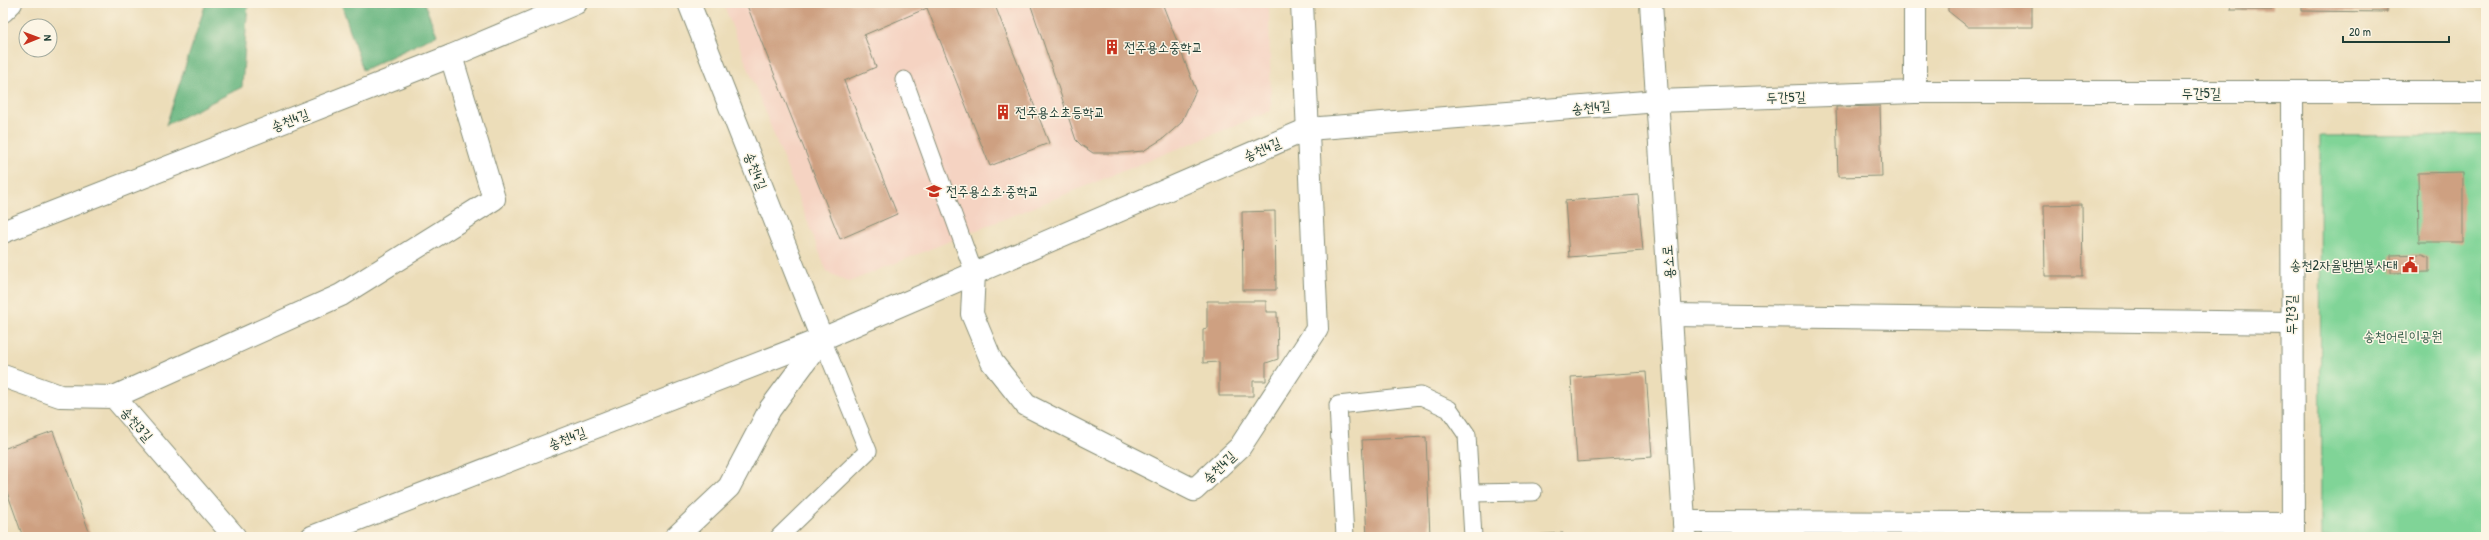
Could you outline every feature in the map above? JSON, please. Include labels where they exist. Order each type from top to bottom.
[{"type":"street","points":[[3,10],[11,3]]},
{"type":"street","name":"송천4길","points":[[3,232],[451,56],[576,3]]},
{"type":"street","name":"송천4길","points":[[690,3],[822,339]]},
{"type":"street","points":[[1302,3],[1308,129]]},
{"type":"street","name":"용소로","points":[[1651,3],[1684,529],[2292,531]]},
{"type":"street","points":[[1915,3],[1915,92]]},
{"type":"street","points":[[114,398],[341,295],[494,200],[451,56]]},
{"type":"street","name":"두간5길","points":[[1658,101],[1915,92],[2486,92]]},
{"type":"street","name":"두간3길","points":[[2292,93],[2292,531]]},
{"type":"street","name":"송천4길","points":[[312,537],[822,339],[1308,129],[1658,101]]},
{"type":"street","name":"송천4길","points":[[974,273],[972,314],[992,362],[1026,405],[1194,490],[1240,447],[1317,329],[1308,129]]},
{"type":"street","points":[[1671,316],[2291,323]]},
{"type":"street","name":"송천4길","points":[[676,537],[729,487],[770,409],[822,339]]},
{"type":"street","name":"송천3길","points":[[3,376],[60,396],[114,398],[235,537]]},
{"type":"lane","points":[[904,80],[974,273]]},
{"type":"lane","points":[[779,537],[868,451],[822,339]]},
{"type":"lane","points":[[1345,537],[1338,405],[1421,396],[1449,409],[1468,435],[1473,537]]},
{"type":"lane","points":[[1471,493],[1533,492]]},
{"type":"shaded area","name":"전주용소초·중학교","points":[[723,3],[1269,3],[1271,111],[849,282],[827,272]]},
{"type":"green space","points":[[206,3],[248,3],[242,87],[166,125]]},
{"type":"green space","points":[[341,3],[424,3],[437,35],[363,70]]},
{"type":"green space","name":"송천어린이공원","points":[[2486,135],[2486,537],[2321,537],[2320,136]]},
{"type":"building","name":"전주용소초등학교","points":[[746,3],[994,3],[1049,143],[990,166],[927,8],[864,35],[876,67],[844,81],[897,214],[840,239]]},
{"type":"building","name":"전주용소중학교","points":[[1030,3],[1162,3],[1196,90],[1181,123],[1164,138],[1143,151],[1093,153],[1081,145],[1076,140]]},
{"type":"building","points":[[1948,3],[2032,3],[2032,27],[1968,27],[1948,11]]},
{"type":"building","points":[[2232,3],[2272,3],[2272,10],[2231,10]]},
{"type":"building","points":[[2301,3],[2387,3],[2387,12],[2301,11]]},
{"type":"building","points":[[1880,106],[1882,176],[1838,177],[1836,107]]},
{"type":"building","points":[[2463,172],[2463,242],[2419,242],[2418,173]]},
{"type":"building","points":[[1638,195],[1643,251],[1569,257],[1565,201]]},
{"type":"building","points":[[2082,204],[2083,276],[2045,276],[2044,205]]},
{"type":"building","points":[[1275,211],[1276,290],[1243,290],[1242,212]]},
{"type":"building","name":"송천2자율방범봉사대","points":[[2423,254],[2429,257],[2429,272],[2391,273],[2391,255]]},
{"type":"building","points":[[1207,301],[1266,301],[1266,312],[1277,312],[1278,359],[1266,363],[1266,381],[1253,381],[1253,396],[1219,396],[1219,362],[1203,363],[1203,329],[1207,328]]},
{"type":"building","points":[[1646,372],[1652,457],[1577,462],[1571,377]]},
{"type":"building","points":[[53,431],[91,537],[23,537],[3,481],[3,449]]},
{"type":"building","points":[[1426,437],[1430,537],[1367,537],[1362,440]]},
{"type":"building","points":[[1563,533],[1563,537],[1517,537],[1517,536]]},
{"type":"place","name":"전주용소중학교","points":[[1112,47]]},
{"type":"place","name":"전주용소초등학교","points":[[1003,112]]},
{"type":"place","name":"전주용소초·중학교","points":[[934,191]]},
{"type":"place","name":"송천2자율방범봉사대","points":[[2410,265]]}]
